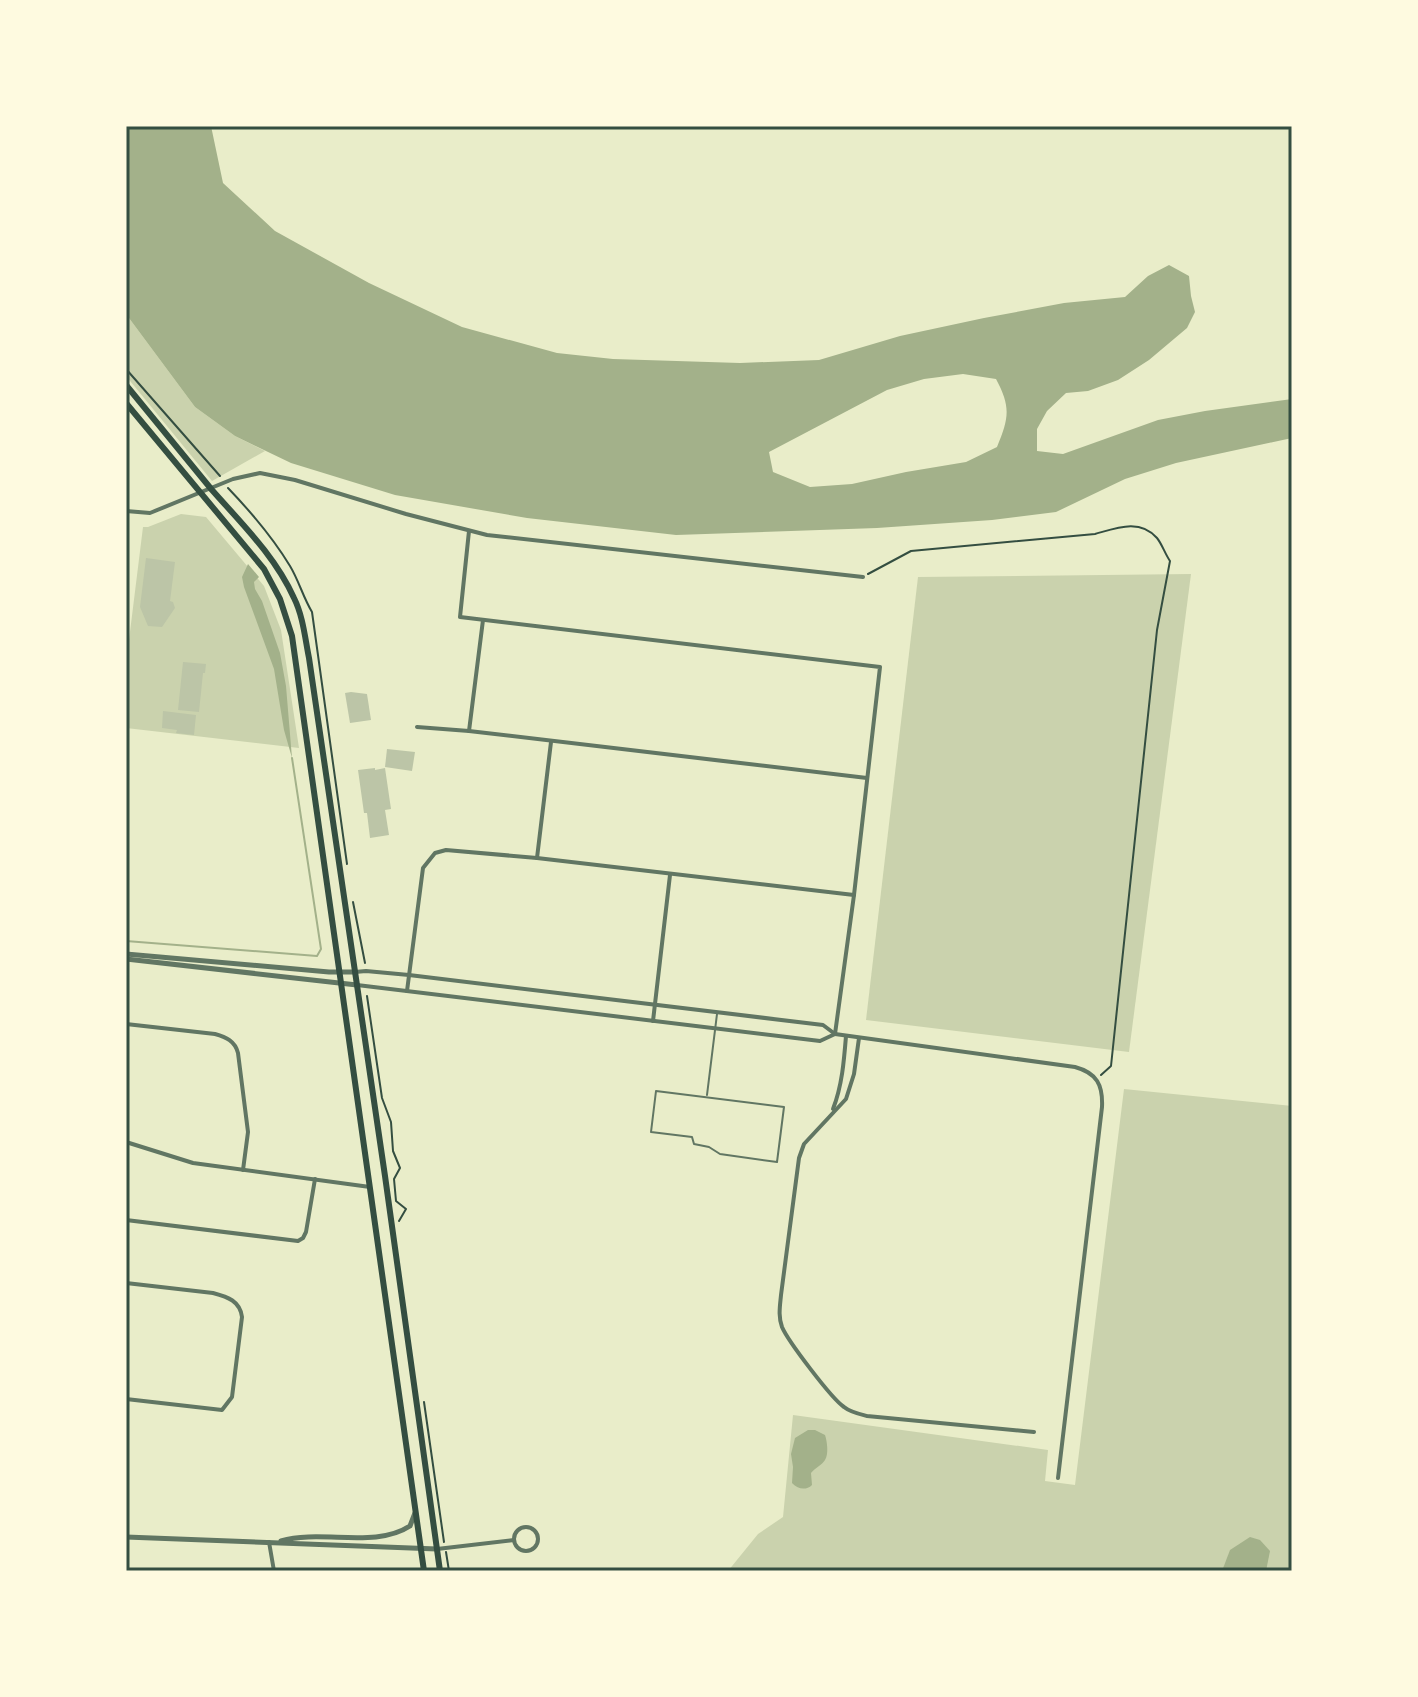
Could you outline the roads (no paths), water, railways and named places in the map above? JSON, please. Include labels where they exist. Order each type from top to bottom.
[{"type":"main road","points":[[126,385],[266,552],[282,574],[300,615],[357,985],[440,1571]]},
{"type":"main road","points":[[126,403],[264,569],[289,623],[298,663],[424,1571]]},
{"type":"main road","points":[[370,1187],[386,1190]]},
{"type":"street","points":[[126,511],[150,513],[224,482],[260,473],[280,476],[469,531],[522,540],[863,577]]},
{"type":"street","points":[[469,531],[460,617],[880,667],[835,1034]]},
{"type":"street","points":[[469,731],[483,620]]},
{"type":"street","points":[[417,727],[867,778]]},
{"type":"street","points":[[537,858],[551,742]]},
{"type":"street","points":[[407,991],[423,868],[435,853],[446,850],[854,895]]},
{"type":"street","points":[[653,1021],[670,875]]},
{"type":"street","points":[[126,957],[409,975],[823,1025],[835,1034],[846,1036],[1075,1067],[1090,1073],[1101,1087],[1102,1107],[1058,1478]]},
{"type":"street","points":[[126,957],[820,1041],[835,1034]]},
{"type":"street","points":[[126,1024],[215,1034],[234,1043],[248,1132],[243,1170]]},
{"type":"street","points":[[833,1112],[842,1078],[846,1036]]},
{"type":"street","points":[[859,1038],[846,1099],[804,1144],[799,1158],[779,1314],[782,1326],[790,1341],[834,1397],[843,1407],[855,1413],[1034,1432]]},
{"type":"street","points":[[126,1142],[193,1163],[370,1187]]},
{"type":"street","points":[[126,1220],[298,1241],[306,1232],[315,1179]]},
{"type":"street","points":[[126,1283],[227,1297],[239,1306],[242,1317],[232,1397],[222,1410],[126,1399]]},
{"type":"street","points":[[277,1543],[299,1537],[368,1537],[393,1533],[410,1526],[416,1511]]},
{"type":"street","points":[[524,1527],[533,1529],[538,1537],[535,1546],[528,1550],[519,1548],[514,1540],[516,1531],[524,1527]]},
{"type":"street","points":[[126,1537],[421,1549],[514,1540]]},
{"type":"street","points":[[269,1542],[274,1571]]},
{"type":"lane","points":[[707,1096],[717,1013]]},
{"type":"lane","points":[[656,1091],[707,1096],[784,1107],[777,1162],[717,1154],[709,1147],[694,1144],[692,1137],[651,1132],[656,1091]]},
{"type":"waterway","points":[[126,941],[317,956],[321,949],[292,758]]}]
